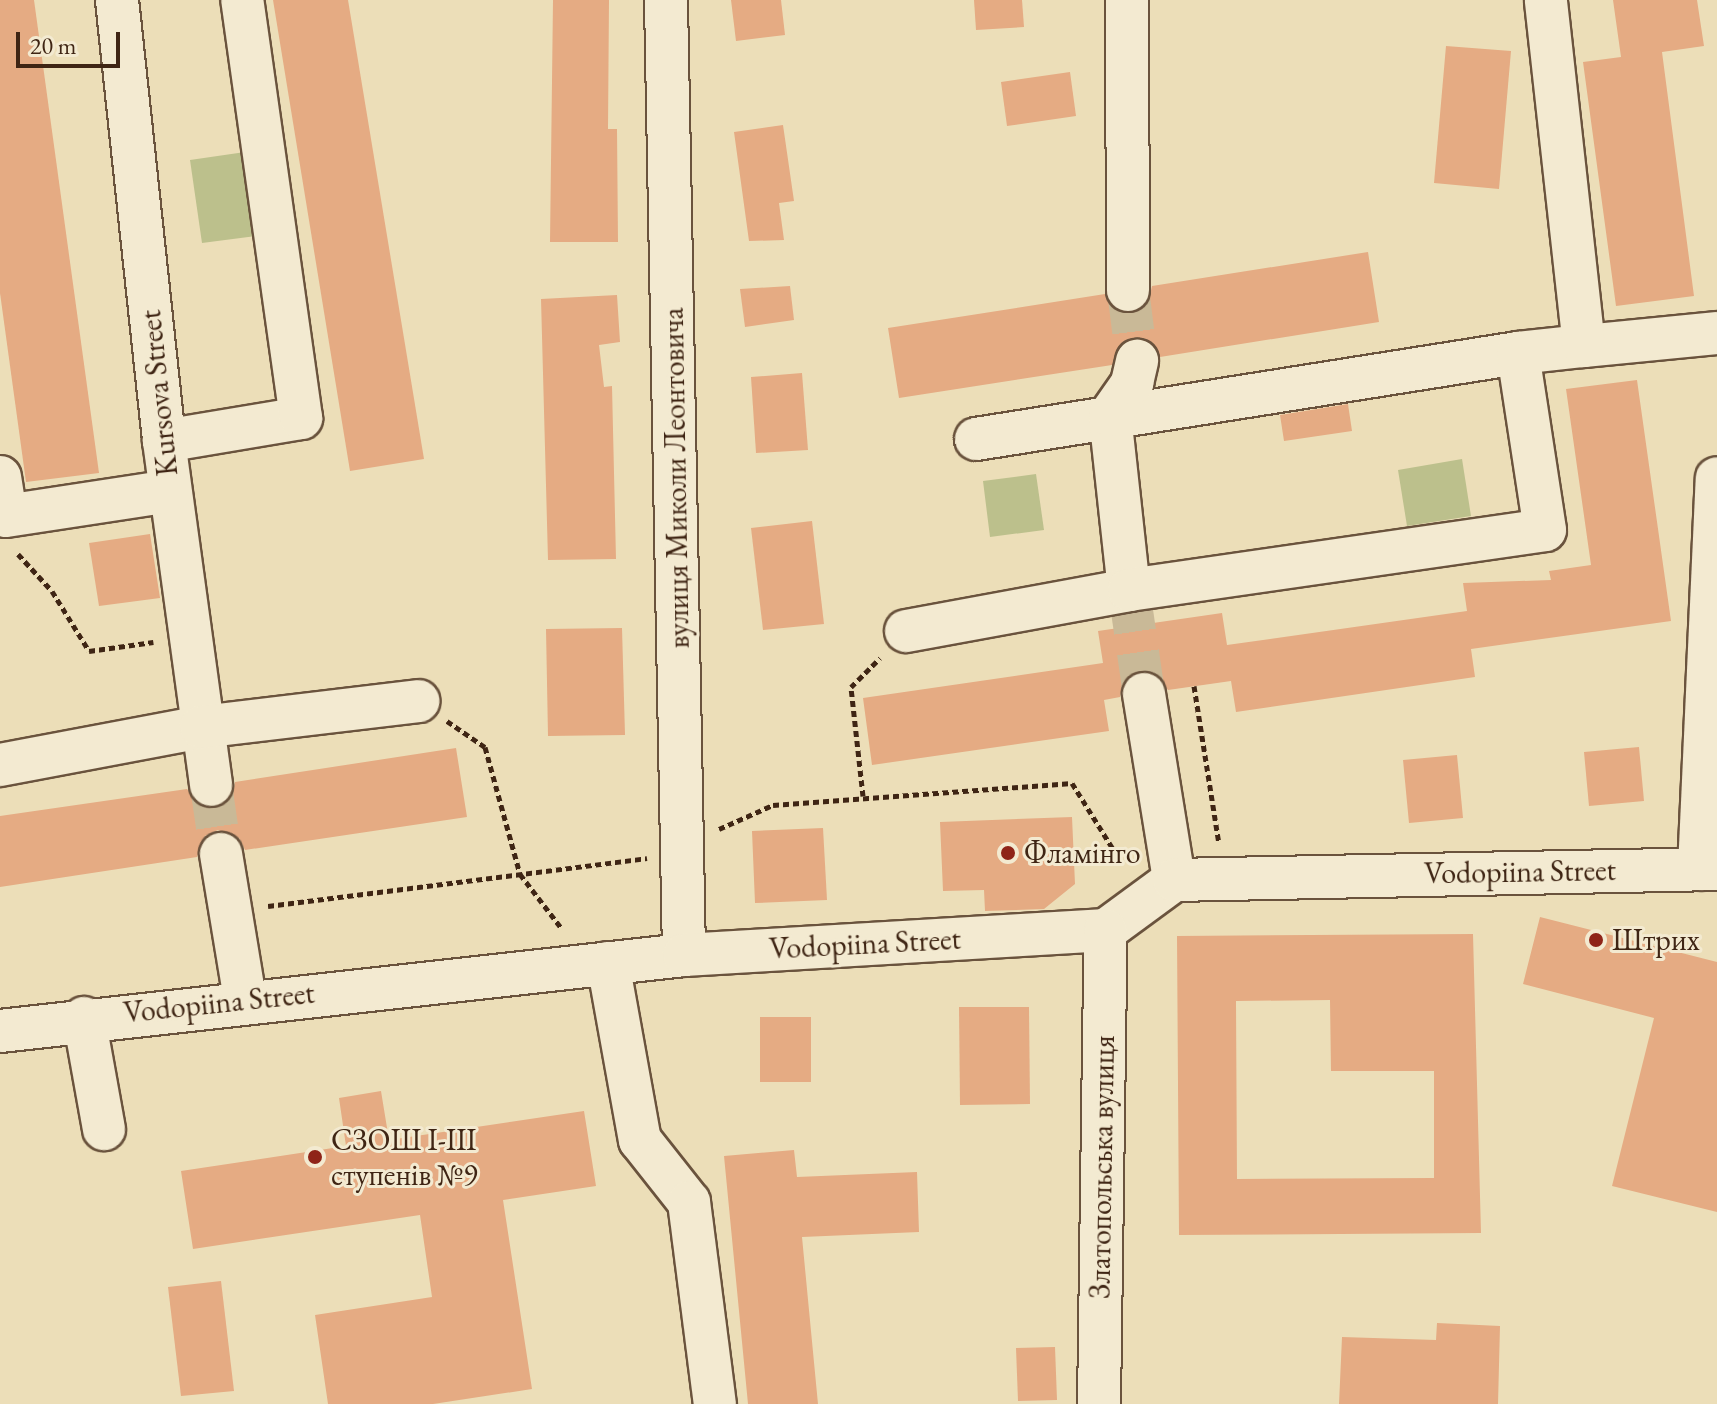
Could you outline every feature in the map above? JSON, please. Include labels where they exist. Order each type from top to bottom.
[{"type":"street","name":"Kursova Street","points":[[117,0],[164,441],[211,785]]},
{"type":"street","points":[[164,441],[301,418],[242,0]]},
{"type":"street","name":"вулиця Миколи Леонтовича","points":[[666,0],[684,955]]},
{"type":"street","points":[[1127,0],[1125,220],[1128,290]]},
{"type":"street","points":[[1546,0],[1584,346]]},
{"type":"street","points":[[976,439],[1110,415],[1518,353],[1717,333]]},
{"type":"street","points":[[906,631],[1129,590],[1545,530],[1518,353]]},
{"type":"street","points":[[1129,590],[1110,415],[1132,383],[1137,361]]},
{"type":"street","points":[[0,477],[6,516],[170,491]]},
{"type":"street","points":[[1708,869],[1717,478]]},
{"type":"street","points":[[1106,930],[1172,866],[1144,694]]},
{"type":"street","points":[[0,765],[201,727],[418,701]]},
{"type":"street","points":[[221,854],[245,999]]},
{"type":"street","name":"Vodopiina Street","points":[[1172,866],[1708,869]]},
{"type":"street","name":"Vodopiina Street","points":[[0,1031],[245,999],[684,955],[1106,930]]},
{"type":"street","name":"Златопольська вулиця","points":[[1099,1404],[1106,930]]},
{"type":"street","points":[[598,964],[640,1140],[689,1202],[715,1404]]},
{"type":"street","points":[[84,1018],[104,1129]]},
{"type":"path","points":[[15,550],[52,591],[89,651],[189,636]]},
{"type":"path","points":[[863,796],[851,687],[906,631]]},
{"type":"path","points":[[230,911],[646,858],[683,846],[773,805],[1072,783],[1115,852],[1172,866],[1220,852],[1194,686]]},
{"type":"path","points":[[418,701],[485,747],[520,874],[598,964]]},
{"type":"green space","points":[[252,151],[264,235],[202,243],[190,160]]},
{"type":"green space","points":[[1462,459],[1471,516],[1407,526],[1398,470]]},
{"type":"green space","points":[[1036,474],[1044,530],[990,537],[983,481]]},
{"type":"building","points":[[0,0],[34,0],[99,473],[26,482],[0,293]]},
{"type":"building","points":[[273,0],[348,0],[424,459],[350,471]]},
{"type":"building","points":[[553,0],[609,0],[608,129],[617,129],[618,242],[550,242]]},
{"type":"building","points":[[731,0],[781,0],[785,35],[736,41]]},
{"type":"building","points":[[974,0],[1022,0],[1024,27],[976,30]]},
{"type":"building","points":[[1613,0],[1697,0],[1704,46],[1662,52],[1694,296],[1616,306],[1583,62],[1621,57]]},
{"type":"building","points":[[1446,46],[1511,51],[1499,189],[1434,183]]},
{"type":"building","points":[[1070,72],[1076,116],[1007,126],[1001,82]]},
{"type":"building","points":[[783,125],[794,201],[779,203],[784,240],[749,241],[734,132]]},
{"type":"building","points":[[1368,252],[1379,322],[1160,357],[1153,343],[1131,338],[1112,365],[899,398],[888,328],[1105,294],[1115,310],[1129,314],[1148,303],[1152,286]]},
{"type":"building","points":[[790,286],[794,320],[745,327],[740,289]]},
{"type":"building","points":[[617,295],[620,342],[599,345],[604,387],[612,386],[616,559],[548,560],[541,299]]},
{"type":"building","points":[[802,373],[808,450],[756,453],[751,377]]},
{"type":"building","points":[[1637,380],[1671,621],[1471,649],[1475,677],[1236,712],[1231,681],[1168,690],[1153,672],[1139,671],[1122,685],[1120,697],[1104,700],[1109,731],[872,765],[863,698],[1103,663],[1098,631],[1222,613],[1227,645],[1467,611],[1463,583],[1551,580],[1549,571],[1591,565],[1566,389]]},
{"type":"building","points":[[1348,404],[1352,431],[1284,441],[1280,415]]},
{"type":"building","points":[[812,521],[824,624],[763,630],[751,528]]},
{"type":"building","points":[[150,534],[160,598],[99,606],[89,543]]},
{"type":"building","points":[[622,628],[625,735],[548,736],[546,629]]},
{"type":"building","points":[[1639,747],[1644,801],[1589,806],[1584,752]]},
{"type":"building","points":[[456,748],[467,817],[245,850],[239,838],[218,830],[205,836],[197,857],[0,887],[0,816],[187,789],[201,807],[215,809],[233,795],[235,782]]},
{"type":"building","points":[[1457,755],[1463,818],[1409,823],[1403,760]]},
{"type":"building","name":"Фламінго","points":[[1072,817],[1075,884],[1044,909],[985,911],[984,890],[943,891],[940,822]]},
{"type":"building","points":[[823,828],[827,900],[755,903],[752,831]]},
{"type":"building","points":[[1540,917],[1717,962],[1717,1212],[1612,1186],[1654,1018],[1523,984]]},
{"type":"building","points":[[1473,934],[1481,1233],[1179,1235],[1177,936]],"holes":[[[1330,1000],[1331,1071],[1434,1071],[1434,1178],[1237,1179],[1236,1001]]]},
{"type":"building","points":[[959,1007],[1029,1007],[1030,1104],[960,1105]]},
{"type":"building","points":[[760,1017],[811,1017],[811,1082],[760,1082]]},
{"type":"building","points":[[381,1091],[389,1140],[584,1111],[596,1186],[503,1200],[532,1389],[433,1404],[328,1404],[315,1315],[432,1297],[420,1215],[193,1249],[181,1171],[346,1146],[339,1098]]},
{"type":"building","points":[[794,1150],[797,1177],[917,1172],[919,1232],[802,1237],[818,1404],[748,1404],[724,1156]]},
{"type":"building","points":[[221,1281],[234,1391],[181,1396],[168,1287]]},
{"type":"building","points":[[1437,1323],[1500,1326],[1498,1404],[1339,1404],[1342,1337],[1436,1340]]},
{"type":"building","points":[[1055,1347],[1057,1400],[1018,1401],[1016,1348]]},
{"type":"tunnel","points":[[1128,290],[1137,361]]},
{"type":"tunnel","points":[[1129,590],[1144,694]]},
{"type":"tunnel","points":[[211,785],[221,854]]},
{"type":"place","name":"Фламінго","points":[[1008,853]]},
{"type":"place","name":"Штрих","points":[[1596,940]]},
{"type":"place","name":"СЗОШ І-ІІІ ступенів №9","points":[[315,1157]]}]
